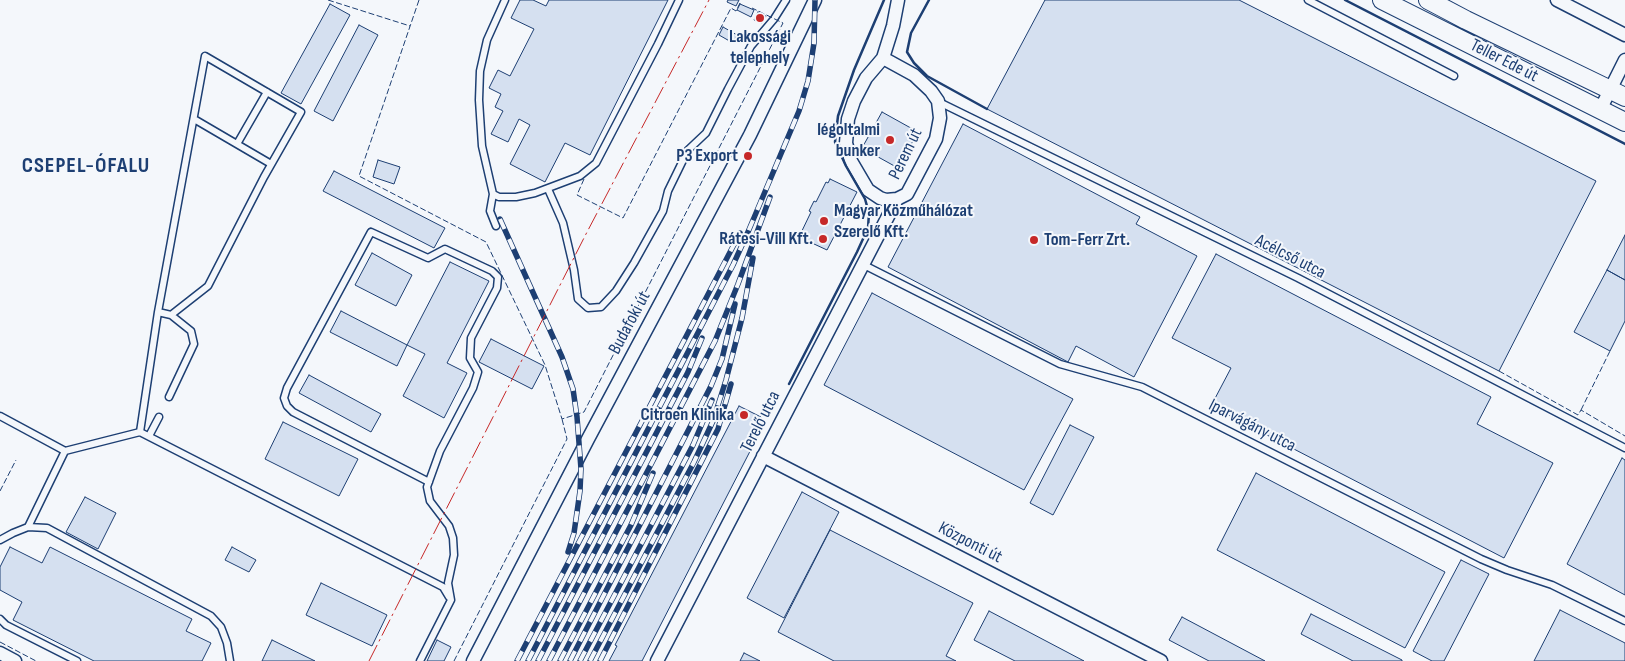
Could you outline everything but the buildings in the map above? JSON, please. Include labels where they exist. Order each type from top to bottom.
[{"type":"main road","name":"Teller Ede út","points":[[1382,0],[1625,122]]},
{"type":"main road","name":"Teller Ede út","points":[[1428,0],[1618,93]]},
{"type":"street","name":"Budafoki út","points":[[473,661],[588,439],[750,135],[815,0]]},
{"type":"street","name":"Perem út","points":[[898,0],[883,58],[866,78],[854,101],[848,119],[846,143],[851,161],[868,190],[886,200],[896,199],[907,194],[936,139],[940,118],[938,101]]},
{"type":"street","points":[[1558,0],[1625,35]]},
{"type":"street","points":[[883,58],[914,75],[938,101]]},
{"type":"street","points":[[1600,110],[1618,93],[1625,60]]},
{"type":"street","name":"Terelő utca","points":[[657,661],[896,199]]},
{"type":"street","name":"Központi út","points":[[763,456],[1161,661]]},
{"type":"street","points":[[0,653],[15,661]]},
{"type":"lane","points":[[496,226],[490,211],[493,194],[482,146],[478,100],[480,71],[487,40],[505,0]]},
{"type":"lane","points":[[493,194],[500,197],[516,197],[548,189],[580,176],[596,162],[679,0]]},
{"type":"lane","points":[[548,189],[563,223],[574,270],[578,299],[588,308],[601,308],[616,291],[634,263],[663,211],[668,191],[688,150],[706,133],[751,46],[774,19],[786,0]]},
{"type":"lane","points":[[1308,0],[1454,76]]},
{"type":"lane","points":[[140,432],[158,312],[205,56],[301,112],[271,164],[208,286],[171,315]]},
{"type":"lane","points":[[237,144],[267,92]]},
{"type":"lane","name":"Acélcső utca","points":[[938,101],[1298,278],[1625,448]]},
{"type":"lane","points":[[194,119],[271,164]]},
{"type":"lane","points":[[420,661],[451,600],[448,583],[454,555],[453,538],[449,526],[430,501],[427,487],[429,482],[440,451],[473,388],[478,372],[470,358],[471,338],[497,288],[498,277],[492,271],[445,249],[428,258],[371,232],[287,388],[284,398],[287,406],[293,412],[429,482]]},
{"type":"lane","name":"Iparvágány utca","points":[[862,264],[1060,364],[1142,387],[1481,559],[1552,585],[1625,622]]},
{"type":"lane","points":[[158,312],[171,315],[191,331],[194,344],[169,397]]},
{"type":"lane","points":[[0,416],[66,451],[140,432],[443,587],[451,600]]},
{"type":"lane","points":[[149,436],[159,417]]},
{"type":"lane","points":[[28,527],[66,451]]},
{"type":"lane","points":[[0,540],[28,527],[48,528],[211,616],[220,627],[230,661]]},
{"type":"lane","points":[[0,619],[6,625],[77,661]]},
{"type":"railway","points":[[528,661],[733,265],[748,232],[799,111],[808,81],[814,43],[815,0]]},
{"type":"railway","points":[[549,661],[715,341],[770,197]]},
{"type":"railway","points":[[500,219],[562,357],[573,389],[581,469],[574,533],[568,552]]},
{"type":"railway","points":[[517,661],[740,233]]},
{"type":"railway","points":[[590,661],[694,462],[713,421],[742,318],[753,258]]},
{"type":"railway","points":[[570,661],[711,386],[722,359],[735,304]]},
{"type":"railway","points":[[538,661],[688,372],[702,338]]},
{"type":"railway","points":[[600,661],[718,429],[731,384]]},
{"type":"railway","points":[[580,661],[693,445],[712,400]]},
{"type":"railway","points":[[560,661],[631,525],[653,473]]},
{"type":"fence","points":[[328,0],[410,26]]},
{"type":"fence","points":[[419,0],[359,176],[486,242],[545,365],[562,419],[584,412],[783,23],[752,8]]},
{"type":"fence","points":[[584,179],[577,195],[623,218],[731,8],[736,11],[740,3]]},
{"type":"fence","points":[[1581,410],[1610,351]]},
{"type":"fence","points":[[1499,371],[1578,415],[1581,410],[1625,436]]},
{"type":"fence","points":[[454,661],[567,439],[562,419]]},
{"type":"fence","points":[[0,491],[16,460]]},
{"type":"fence","points":[[0,642],[36,661]]},
{"type":"wall","points":[[789,384],[868,228],[869,213],[865,199],[835,142],[838,116],[854,70],[884,0]]},
{"type":"wall","points":[[929,0],[911,33],[907,52],[914,63],[927,76],[987,109]]},
{"type":"wall","points":[[1345,0],[1625,144]]},
{"type":"power","points":[[369,661],[586,234],[709,0]]},
{"type":"place","name":"Lakossági telephely","points":[[760,18]]},
{"type":"place","name":"légoltalmi bunker","points":[[890,140]]},
{"type":"place","name":"P3 Export","points":[[748,156]]},
{"type":"place","name":"Magyar Közműhálózat Szerelő Kft.","points":[[824,221]]},
{"type":"place","name":"Rátesi-Vill Kft.","points":[[823,239]]},
{"type":"place","name":"Tom-Ferr Zrt.","points":[[1034,240]]},
{"type":"place","name":"Citroen Klinika","points":[[744,415]]},
{"type":"district","name":"CSEPEL-ÓFALU","points":[[86,166]]}]
